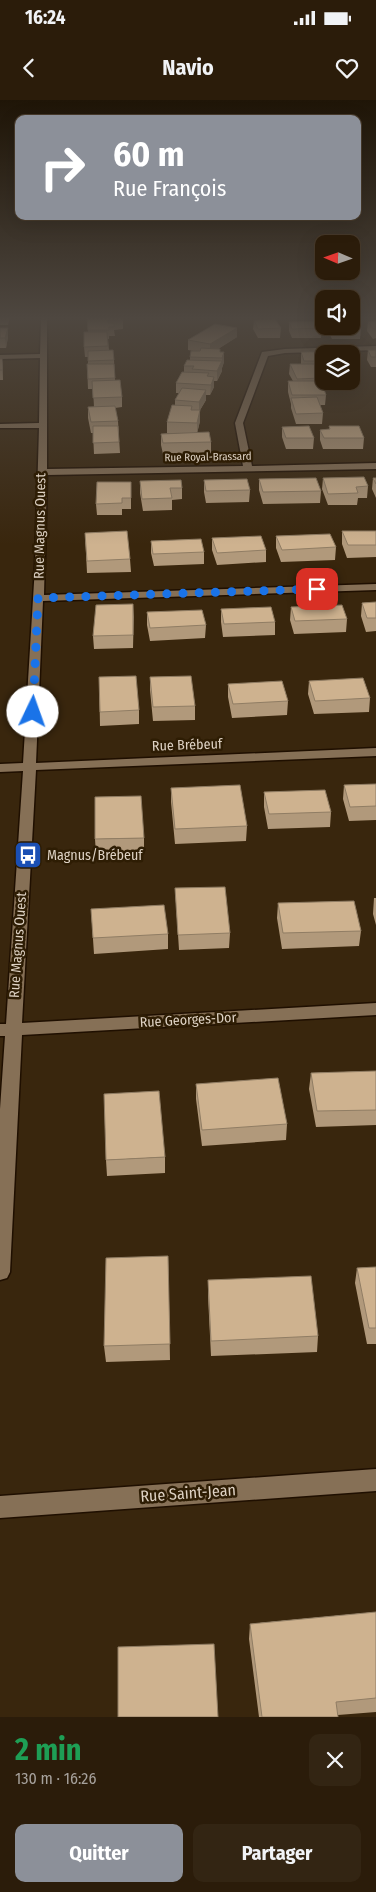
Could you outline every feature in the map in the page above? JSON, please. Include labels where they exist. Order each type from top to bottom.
[{"type":"street","name":"Rue Magnus Ouest","points":[[0,1272],[6,1029],[30,766],[38,598],[43,393]]},
{"type":"street","points":[[248,468],[239,423],[250,393]]},
{"type":"street","points":[[0,426],[42,425]]},
{"type":"street","name":"Rue Royal-Brassard","points":[[41,472],[376,466]]},
{"type":"street","points":[[38,598],[376,587]]},
{"type":"street","name":"Rue Brébeuf","points":[[0,768],[376,752]]},
{"type":"street","name":"Rue Georges-Dor","points":[[6,1029],[376,1010]]},
{"type":"street","name":"Rue Saint-Jean","points":[[0,1507],[376,1480]]},
{"type":"building","points":[[93,393],[122,393],[122,397],[93,398]]},
{"type":"building","points":[[179,393],[204,393],[199,402],[175,400]]},
{"type":"building","points":[[292,393],[325,393],[326,395],[292,395]]},
{"type":"building","points":[[317,397],[323,413],[296,414],[291,398]]},
{"type":"building","points":[[172,405],[192,406],[191,410],[200,410],[197,423],[167,422]]},
{"type":"building","points":[[115,406],[118,421],[91,422],[88,407]]},
{"type":"building","points":[[93,426],[118,426],[119,442],[93,443]]},
{"type":"building","points":[[309,426],[314,438],[286,438],[282,427]]},
{"type":"building","points":[[329,426],[359,426],[364,438],[324,438],[320,430],[330,429]]},
{"type":"building","points":[[209,432],[211,442],[163,443],[161,434]]},
{"type":"building","points":[[364,477],[368,486],[356,487],[358,493],[328,494],[323,478]]},
{"type":"building","points":[[316,478],[321,491],[263,492],[259,479]]},
{"type":"building","points":[[247,479],[250,490],[206,491],[204,480]]},
{"type":"building","points":[[181,480],[182,488],[170,488],[172,498],[142,499],[140,481]]},
{"type":"building","points":[[97,482],[131,482],[131,498],[122,498],[122,503],[96,504]]},
{"type":"building","points":[[127,531],[130,559],[87,561],[85,533]]},
{"type":"building","points":[[342,531],[376,531],[376,545],[348,545]]},
{"type":"building","points":[[330,534],[336,547],[282,550],[276,536]]},
{"type":"building","points":[[261,536],[266,550],[217,553],[212,538]]},
{"type":"building","points":[[201,539],[204,552],[153,554],[151,541]]},
{"type":"building","points":[[376,602],[376,618],[367,618],[362,603]]},
{"type":"building","points":[[133,604],[133,635],[93,636],[96,605]]},
{"type":"building","points":[[342,605],[347,619],[295,621],[291,607]]},
{"type":"building","points":[[271,607],[275,622],[224,624],[221,609]]},
{"type":"building","points":[[202,610],[206,625],[150,628],[147,612]]},
{"type":"building","points":[[136,676],[139,710],[100,712],[99,677]]},
{"type":"building","points":[[191,676],[195,706],[153,707],[150,677]]},
{"type":"building","points":[[363,678],[370,698],[315,701],[309,681]]},
{"type":"building","points":[[282,681],[288,701],[233,704],[228,684]]},
{"type":"building","points":[[376,784],[376,806],[350,807],[344,785]]},
{"type":"building","points":[[240,785],[247,826],[175,829],[171,788]]},
{"type":"building","points":[[325,790],[331,812],[269,814],[264,792]]},
{"type":"building","points":[[141,796],[144,838],[95,839],[95,797]]},
{"type":"building","points":[[225,887],[230,933],[178,935],[175,888]]},
{"type":"building","points":[[354,901],[361,931],[283,933],[278,903]]},
{"type":"building","points":[[164,905],[168,934],[93,938],[91,909]]},
{"type":"building","points":[[376,1071],[376,1110],[317,1111],[311,1073]]},
{"type":"building","points":[[278,1078],[287,1124],[202,1130],[196,1084]]},
{"type":"building","points":[[159,1091],[165,1157],[106,1160],[104,1094]]},
{"type":"building","points":[[168,1256],[170,1344],[104,1346],[106,1258]]},
{"type":"building","points":[[376,1267],[376,1328],[369,1328],[357,1268]]},
{"type":"building","points":[[311,1276],[318,1336],[211,1341],[208,1280]]},
{"type":"building","points":[[376,1612],[376,1698],[336,1702],[338,1717],[262,1717],[250,1624]]},
{"type":"building","points":[[214,1644],[218,1717],[118,1717],[118,1647]]},
{"type":"place","name":"Magnus/Brébeuf","points":[[28,855]]},
{"type":"route","points":[[33,712],[38,598],[317,589]]}]
